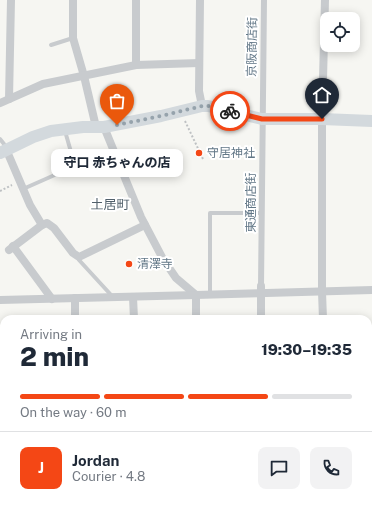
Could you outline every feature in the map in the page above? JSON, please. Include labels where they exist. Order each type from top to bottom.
[{"type":"main road","points":[[2,147],[50,130],[100,127],[161,116],[202,106],[208,106],[262,119],[372,121]]},
{"type":"street","points":[[9,99],[11,0]]},
{"type":"street","points":[[73,0],[73,38],[100,127],[145,225],[163,259],[176,278],[196,296],[196,315]]},
{"type":"street","points":[[136,0],[136,65]]},
{"type":"street","points":[[200,0],[199,91],[202,106]]},
{"type":"street","name":"京阪商店街","points":[[262,119],[264,0]]},
{"type":"street","points":[[323,315],[322,119],[325,0]]},
{"type":"street","points":[[0,103],[43,84],[136,65],[199,63]]},
{"type":"street","name":"東通商店街","points":[[261,290],[262,119]]},
{"type":"street","points":[[2,147],[42,225]]},
{"type":"street","points":[[52,299],[11,248],[42,225],[47,223],[54,228],[73,253],[79,257],[145,225]]},
{"type":"street","points":[[261,290],[261,315]]},
{"type":"street","points":[[0,300],[196,296],[261,290],[322,292],[372,290]]},
{"type":"street","points":[[133,297],[134,315]]},
{"type":"street","points":[[74,298],[75,315]]},
{"type":"lane","points":[[51,45],[73,38]]},
{"type":"lane","points":[[22,185],[75,166],[64,129]]},
{"type":"lane","points":[[210,295],[210,213],[262,213]]},
{"type":"lane","points":[[79,257],[79,260],[113,297]]},
{"type":"path","points":[[180,111],[203,159]]},
{"type":"path","points":[[0,191],[22,185]]},
{"type":"way so far","points":[[117,125],[202,106],[230,111]]},
{"type":"place","name":"守口 赤ちゃんの店","points":[[117,125]]},
{"type":"place","name":"守居神社","points":[[199,153]]},
{"type":"place","name":"清澤寺","points":[[129,264]]},
{"type":"district","name":"土居町","points":[[110,204]]},
{"type":"route","points":[[230,111],[262,119],[322,119]]}]
